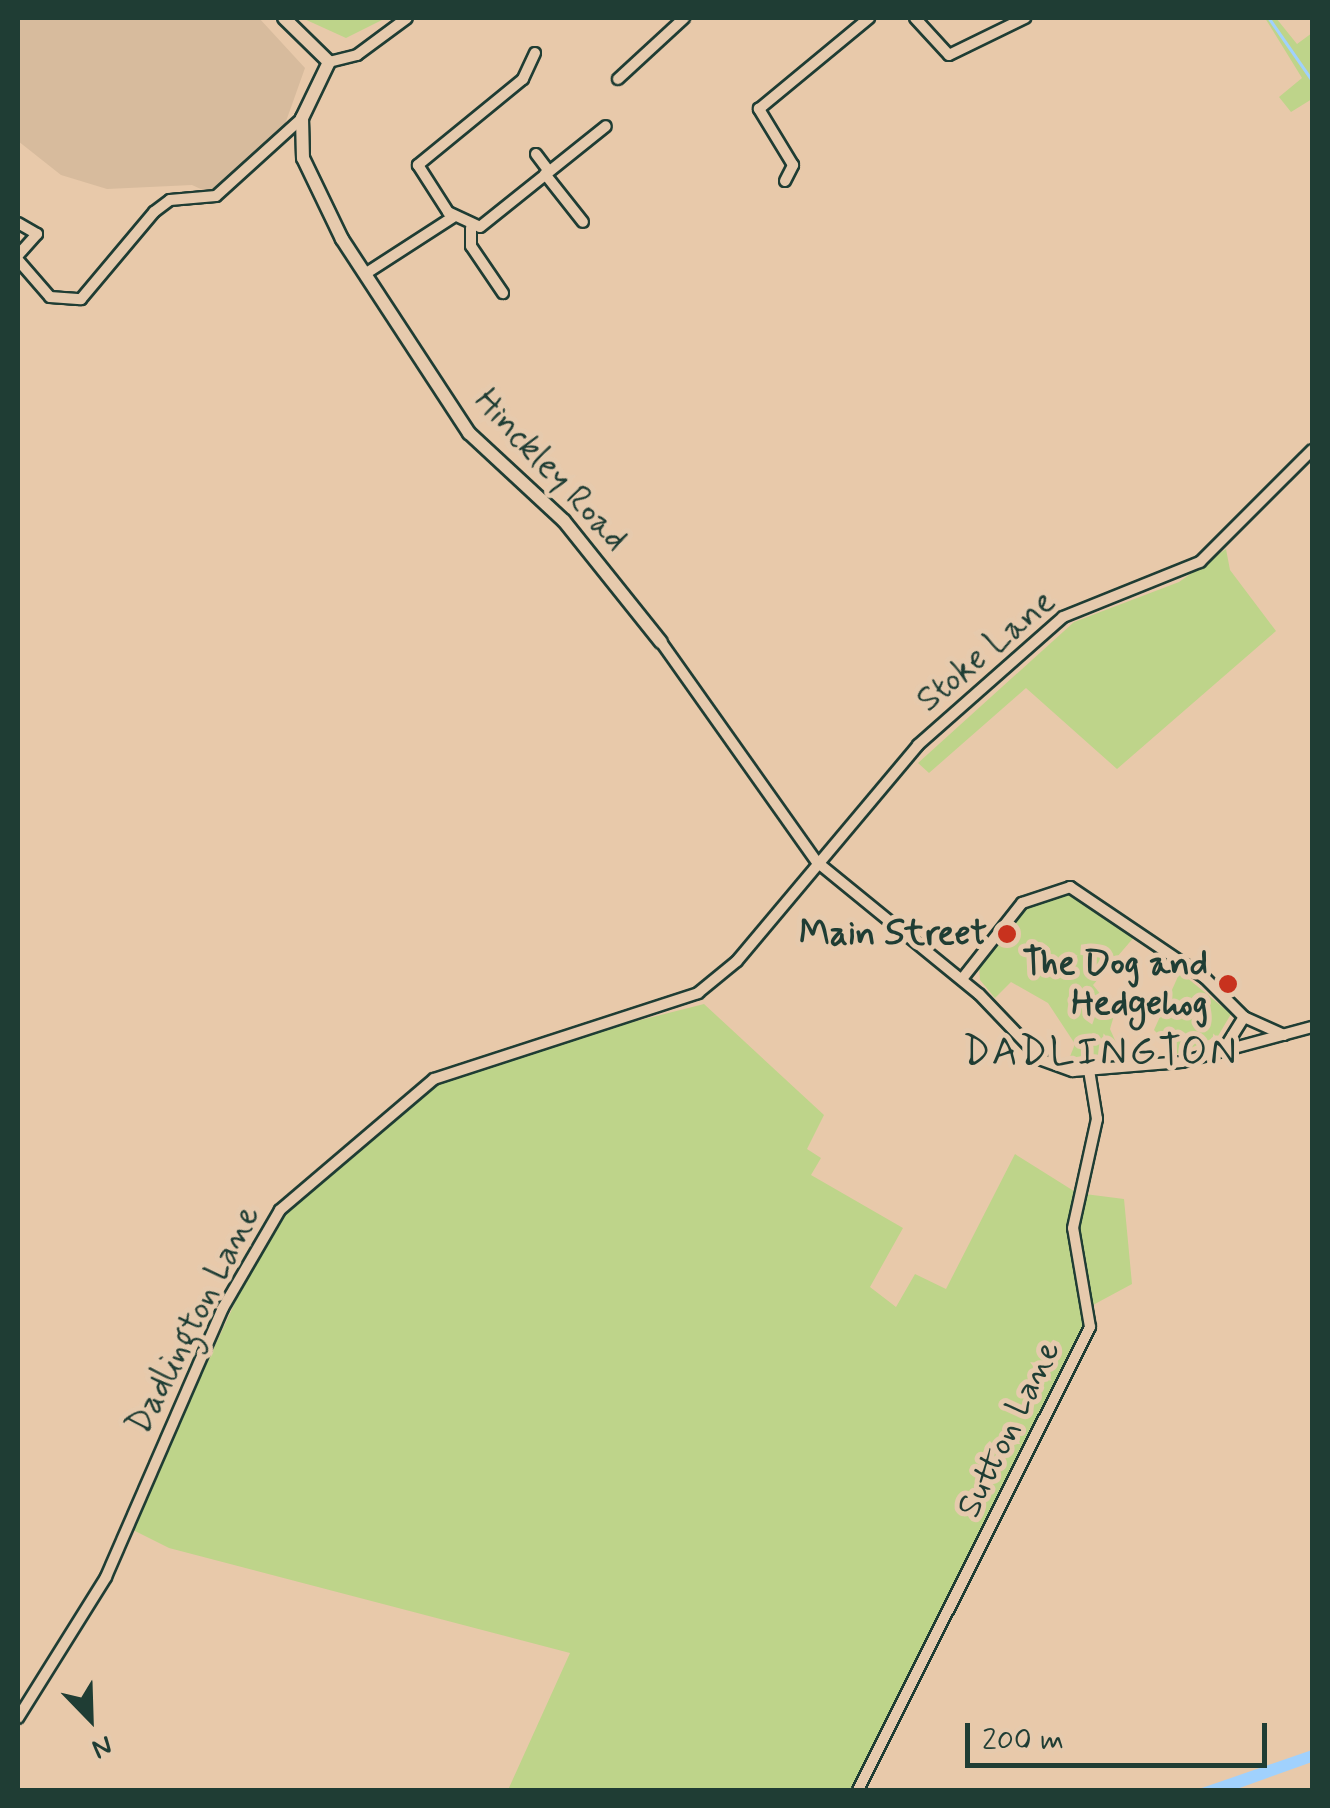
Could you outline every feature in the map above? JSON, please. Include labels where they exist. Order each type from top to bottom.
[{"type":"street","points":[[284,18],[329,62]]},
{"type":"street","points":[[329,62],[357,56],[407,18]]},
{"type":"street","points":[[618,79],[684,18]]},
{"type":"street","points":[[784,181],[793,165],[759,109],[869,18]]},
{"type":"street","points":[[915,18],[949,54],[1021,20]]},
{"type":"street","points":[[470,228],[453,217],[418,165],[524,79],[535,53]]},
{"type":"street","points":[[19,219],[36,234],[18,258],[50,297],[81,299],[170,200],[216,196],[302,118],[329,62]]},
{"type":"street","name":"Hinckley Road","points":[[302,118],[303,158],[365,274],[469,433],[564,520],[661,642],[816,862],[962,980]]},
{"type":"street","points":[[470,228],[606,126]]},
{"type":"street","points":[[536,154],[583,222]]},
{"type":"street","points":[[365,274],[453,217]]},
{"type":"street","points":[[470,228],[471,246],[504,293]]},
{"type":"street","name":"Stoke Lane","points":[[816,862],[918,745],[1063,617],[1200,562],[1312,450]]},
{"type":"street","name":"Dadlington Lane","points":[[18,1718],[106,1577],[223,1308],[280,1210],[434,1080],[698,993],[737,961],[816,862]]},
{"type":"street","points":[[1284,1034],[1244,1018],[1205,978],[1070,887],[1022,903],[962,980],[1030,1052],[1061,1069],[1089,1070],[1224,1049],[1312,1028]]},
{"type":"street","points":[[1224,1049],[1244,1018]]},
{"type":"street","name":"Sutton Lane","points":[[858,1790],[1090,1327],[1074,1228],[1096,1119],[1089,1070]]},
{"type":"shaded area","points":[[18,18],[259,18],[305,68],[284,127],[216,196],[192,185],[107,189],[61,175],[18,141]]},
{"type":"green space","points":[[302,18],[386,18],[346,38]]},
{"type":"green space","points":[[1265,18],[1276,18],[1297,44],[1312,33],[1312,99],[1291,112],[1279,97],[1302,78]]},
{"type":"green space","points":[[1226,549],[1230,570],[1276,631],[1117,769],[1026,688],[929,773],[918,763],[1074,622],[1179,582]]},
{"type":"green space","points":[[1070,890],[1135,936],[1093,985],[1115,1012],[1110,1029],[1122,1056],[1069,1059],[1075,1044],[1048,1003],[1011,982],[995,998],[980,980],[979,966],[1025,904]]},
{"type":"green space","points":[[1180,972],[1231,1014],[1218,1036],[1177,1054],[1154,1030]]},
{"type":"green space","points":[[704,1004],[824,1115],[807,1149],[821,1158],[811,1175],[903,1228],[870,1287],[896,1307],[915,1274],[946,1289],[1015,1154],[1077,1193],[1124,1199],[1132,1284],[1093,1305],[858,1790],[508,1790],[570,1653],[169,1548],[133,1530],[136,1516],[272,1223],[425,1088],[546,1044]]},
{"type":"water","points":[[1312,1750],[1312,1762],[1234,1790],[1196,1790]]},
{"type":"waterway","points":[[1269,18],[1312,80]]},
{"type":"place","name":"Main Street","points":[[1007,934]]},
{"type":"place","name":"The Dog and Hedgehog","points":[[1228,984]]},
{"type":"district","name":"DADLINGTON","points":[[1101,1053]]}]
